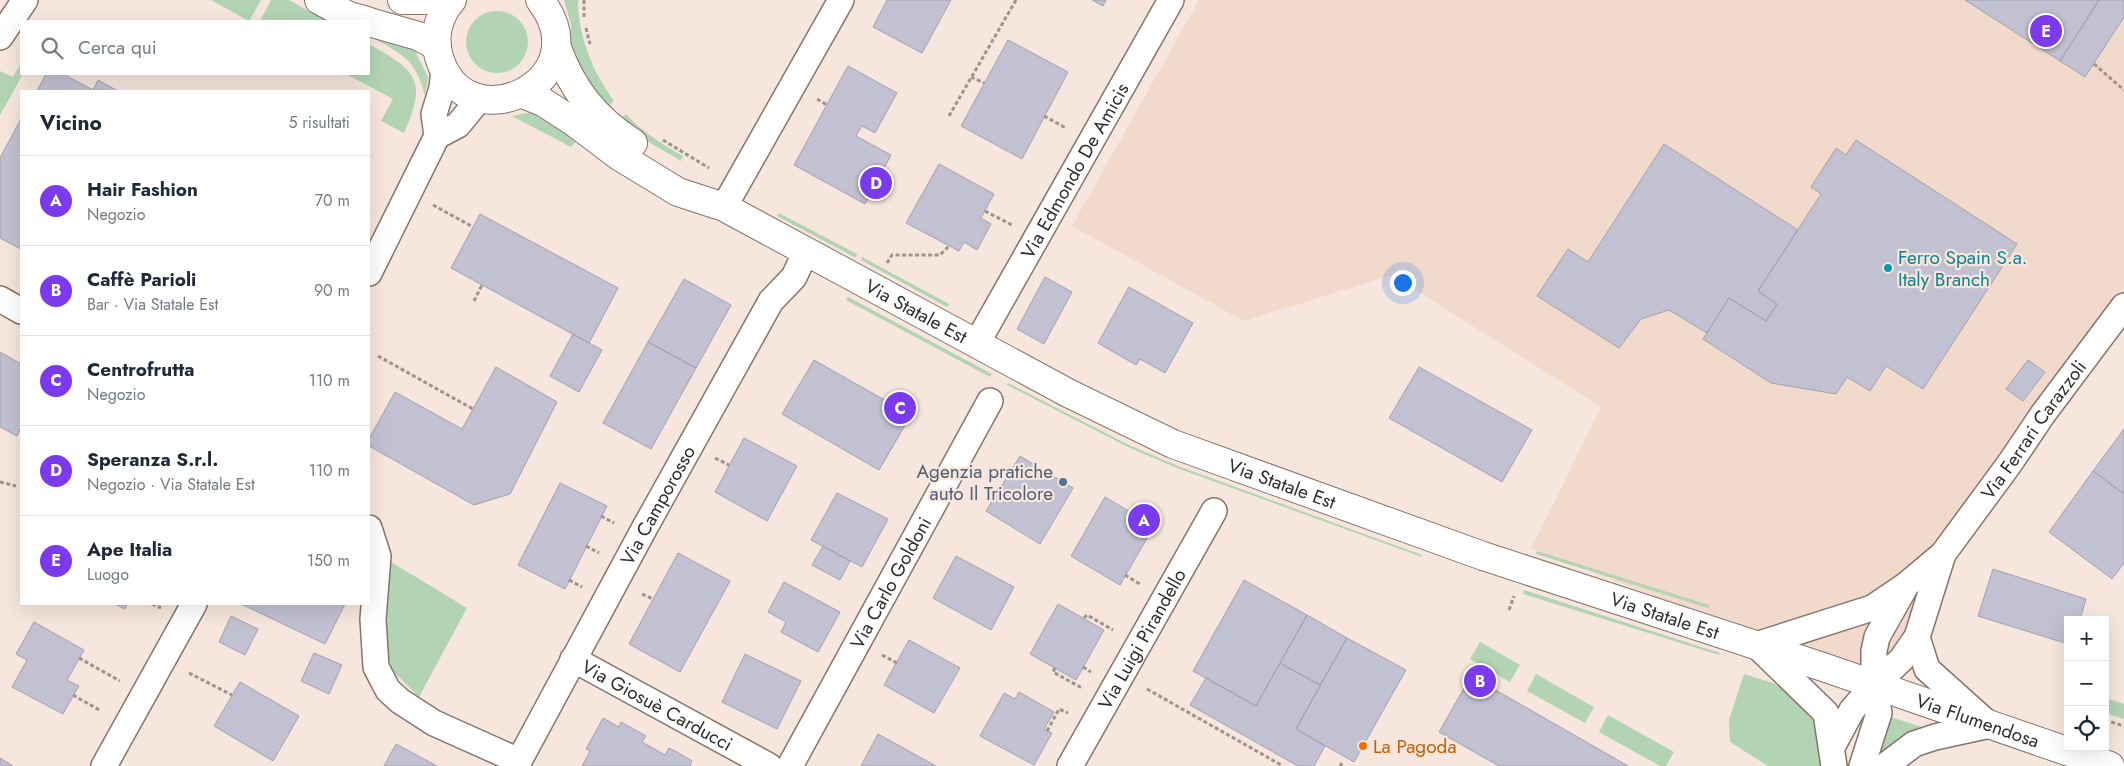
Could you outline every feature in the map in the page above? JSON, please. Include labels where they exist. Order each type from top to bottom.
[{"type":"street","points":[[0,37],[25,0]]},
{"type":"street","name":"Via Statale Est","points":[[319,0],[349,16],[362,20]]},
{"type":"street","points":[[402,0],[424,0]]},
{"type":"street","points":[[370,271],[437,136],[434,114],[442,88],[440,19],[452,0]]},
{"type":"street","points":[[724,207],[841,0]]},
{"type":"street","name":"Via Edmondo De Amicis","points":[[977,343],[1171,0]]},
{"type":"street","name":"Via Statale Est","points":[[545,3],[554,26],[556,45],[566,73],[604,122],[630,141],[687,176],[724,207]]},
{"type":"street","name":"Via Statale Est","points":[[370,23],[418,36],[440,58],[460,88],[480,98],[505,99],[522,94],[544,76],[551,64],[556,45]]},
{"type":"street","name":"Via Statale Est","points":[[522,94],[543,102],[619,156],[678,192],[724,207],[1068,393],[1173,444],[1483,556],[1874,685]]},
{"type":"street","points":[[437,136],[458,125],[480,98]]},
{"type":"street","name":"Via Camporosso","points":[[518,764],[573,659],[771,300],[794,277],[806,251]]},
{"type":"street","points":[[0,300],[20,310]]},
{"type":"street","name":"Via Ferrari Carazzoli","points":[[1756,645],[1872,608],[1906,585],[1943,554],[2010,463],[2043,414],[2124,306]]},
{"type":"street","name":"Via Carlo Goldoni","points":[[790,766],[990,401]]},
{"type":"street","name":"Via Luigi Pirandello","points":[[1070,766],[1214,511]]},
{"type":"street","points":[[370,531],[378,556],[373,618],[376,667],[388,690],[434,723],[518,764]]},
{"type":"street","name":"Via Ferrari Carazzoli","points":[[1874,685],[1900,660],[1917,637],[1943,554]]},
{"type":"street","name":"Via Ferrari Carazzoli","points":[[1874,685],[1874,651],[1877,637],[1906,585]]},
{"type":"street","points":[[104,766],[193,605]]},
{"type":"street","points":[[1917,637],[1928,669],[1990,726]]},
{"type":"street","points":[[1756,645],[1826,713],[1833,757]]},
{"type":"street","name":"Via Giosuè Carducci","points":[[573,659],[769,766]]},
{"type":"street","points":[[1833,757],[1852,710],[1874,685]]},
{"type":"street","points":[[1862,766],[1878,712],[1874,685]]},
{"type":"street","name":"Via Flumendosa","points":[[1874,685],[2110,766]]},
{"type":"street","points":[[1885,766],[1914,744],[1935,737],[1990,726]]},
{"type":"path","points":[[584,0],[583,13],[590,45]]},
{"type":"path","points":[[950,116],[1016,0]]},
{"type":"path","points":[[2094,64],[2124,90]]},
{"type":"path","points":[[972,77],[984,83]]},
{"type":"path","points":[[660,139],[712,170]]},
{"type":"path","points":[[430,203],[473,227]]},
{"type":"path","points":[[985,211],[1016,227]]},
{"type":"path","points":[[886,266],[892,255],[940,255],[949,246]]},
{"type":"path","points":[[474,300],[482,286]]},
{"type":"path","points":[[378,356],[473,409]]},
{"type":"path","points":[[0,482],[16,486]]},
{"type":"path","points":[[601,516],[622,527]]},
{"type":"path","points":[[586,546],[606,557]]},
{"type":"path","points":[[1125,575],[1148,589]]},
{"type":"path","points":[[1509,610],[1514,596]]},
{"type":"path","points":[[1084,618],[1086,615],[1115,631]]},
{"type":"path","points":[[79,658],[124,683]]},
{"type":"path","points":[[1056,668],[1053,672],[1090,692]]},
{"type":"path","points":[[189,672],[232,695]]},
{"type":"path","points":[[1146,689],[1283,766]]},
{"type":"path","points":[[73,696],[106,714]]},
{"type":"path","points":[[1047,730],[1059,709],[1076,718]]},
{"type":"path","points":[[2109,721],[2124,726]]},
{"type":"shaded area","points":[[1199,0],[2124,0],[2124,309],[1940,554],[1881,682],[1531,549],[1601,407],[1392,275],[1244,321],[1072,226]]},
{"type":"green space","points":[[211,0],[261,0],[250,20]]},
{"type":"green space","points":[[271,0],[289,0],[325,20],[261,20]]},
{"type":"green space","points":[[564,0],[578,0],[581,27],[588,54],[606,90],[614,101],[607,108],[583,79],[571,54],[571,24]]},
{"type":"green space","points":[[497,11],[509,14],[519,20],[525,30],[528,42],[525,54],[519,64],[509,70],[497,73],[485,70],[475,64],[469,54],[466,42],[469,30],[475,20],[485,14]]},
{"type":"green space","points":[[370,36],[414,49],[428,77],[425,96],[417,73],[412,65],[390,47]]},
{"type":"green space","points":[[370,45],[398,62],[413,78],[416,88],[415,100],[404,133],[381,121],[393,99],[348,75],[370,75]]},
{"type":"green space","points":[[20,65],[20,75],[22,75],[0,115],[0,71],[13,77]]},
{"type":"green space","points":[[532,112],[550,115],[579,139],[571,147],[512,116]]},
{"type":"green space","points":[[626,114],[646,132],[683,156],[681,161],[647,141],[620,119]]},
{"type":"green space","points":[[779,213],[857,254],[856,258],[777,216]]},
{"type":"green space","points":[[862,257],[949,304],[947,307],[861,260]]},
{"type":"green space","points":[[848,297],[992,374],[990,377],[846,300]]},
{"type":"green space","points":[[1008,383],[1129,445],[1178,466],[1422,555],[1422,557],[1177,468],[1128,447],[1007,385]]},
{"type":"green space","points":[[1537,551],[1709,605],[1708,608],[1536,554]]},
{"type":"green space","points":[[391,562],[467,608],[419,697],[393,671],[384,648],[387,567]]},
{"type":"green space","points":[[1524,590],[1720,653],[1719,655],[1523,594]]},
{"type":"green space","points":[[1480,642],[1520,665],[1510,682],[1470,659]]},
{"type":"green space","points":[[1536,674],[1594,707],[1585,723],[1527,691]]},
{"type":"green space","points":[[1744,674],[1773,683],[1788,691],[1815,718],[1822,766],[1768,766],[1730,742],[1729,720]]},
{"type":"green space","points":[[2109,699],[2124,704],[2124,719],[2109,714]]},
{"type":"green space","points":[[1608,715],[1674,752],[1666,766],[1660,766],[1599,732]]},
{"type":"green space","points":[[1891,717],[1925,728],[1877,756]]},
{"type":"building","points":[[887,0],[951,0],[922,53],[873,27]]},
{"type":"building","points":[[1092,0],[1106,0],[1103,6]]},
{"type":"building","points":[[1965,0],[2099,0],[2060,61]]},
{"type":"building","points":[[2099,0],[2124,0],[2124,17],[2085,77],[2060,61]]},
{"type":"building","points":[[1008,40],[1068,72],[1022,159],[961,126]]},
{"type":"building","points":[[848,66],[897,93],[875,133],[862,126],[856,136],[891,155],[865,204],[794,165]]},
{"type":"building","points":[[45,75],[65,75],[93,90],[38,90]]},
{"type":"building","points":[[98,80],[116,90],[93,90]]},
{"type":"building","points":[[20,121],[20,248],[0,238],[0,158]]},
{"type":"building","name":"Ferro Spain S.a. Italy Branch","points":[[1856,140],[2017,244],[1923,389],[1886,366],[1870,391],[1847,377],[1836,394],[1771,383],[1703,339],[1729,298],[1766,321],[1777,304],[1758,291],[1821,194],[1811,187],[1836,148],[1846,155]]},
{"type":"building","points":[[1664,144],[1798,230],[1758,291],[1777,304],[1766,321],[1729,298],[1707,333],[1669,310],[1641,319],[1619,348],[1537,296],[1568,249],[1588,262]]},
{"type":"building","points":[[939,164],[994,194],[981,218],[991,224],[977,250],[964,242],[959,251],[906,223]]},
{"type":"building","points":[[480,214],[618,288],[589,343],[451,268]]},
{"type":"building","points":[[1045,277],[1072,292],[1044,344],[1017,329]]},
{"type":"building","points":[[684,279],[731,305],[696,368],[648,342]]},
{"type":"building","points":[[1129,287],[1193,323],[1165,373],[1140,359],[1136,365],[1098,343]]},
{"type":"building","points":[[573,334],[602,350],[579,392],[550,376]]},
{"type":"building","points":[[648,342],[696,368],[651,449],[603,423]]},
{"type":"building","points":[[0,352],[20,363],[20,430],[17,436],[0,427]]},
{"type":"building","points":[[814,360],[911,415],[879,470],[782,414]]},
{"type":"building","points":[[2028,360],[2045,372],[2023,401],[2006,389]]},
{"type":"building","points":[[496,367],[557,402],[510,494],[474,505],[370,447],[370,437],[395,392],[462,429]]},
{"type":"building","points":[[1419,367],[1532,430],[1502,482],[1389,418]]},
{"type":"building","points":[[2124,429],[2124,494],[2093,471]]},
{"type":"building","points":[[744,438],[797,466],[767,521],[715,492]]},
{"type":"building","points":[[1020,456],[1073,488],[1040,544],[986,511]]},
{"type":"building","points":[[2093,471],[2124,494],[2124,563],[2112,579],[2049,532]]},
{"type":"building","points":[[560,483],[607,506],[565,589],[518,565]]},
{"type":"building","points":[[837,493],[888,519],[862,567],[811,540]]},
{"type":"building","points":[[1105,497],[1154,526],[1120,585],[1071,556]]},
{"type":"building","points":[[823,546],[850,561],[840,580],[812,565]]},
{"type":"building","points":[[678,553],[730,581],[680,672],[629,644]]},
{"type":"building","points":[[956,556],[1014,587],[991,630],[933,598]]},
{"type":"building","points":[[1993,569],[2086,599],[2081,616],[2064,616],[2064,643],[1978,616]]},
{"type":"building","points":[[1244,580],[1307,615],[1256,706],[1193,671]]},
{"type":"building","points":[[784,582],[840,612],[818,652],[781,632],[786,622],[768,612]]},
{"type":"building","points":[[1058,604],[1104,630],[1076,680],[1030,654]]},
{"type":"building","points":[[117,605],[127,605],[125,609]]},
{"type":"building","points":[[243,605],[344,605],[325,644]]},
{"type":"building","points":[[1307,615],[1347,638],[1320,685],[1280,663]]},
{"type":"building","points":[[231,616],[258,629],[245,655],[219,642]]},
{"type":"building","points":[[34,622],[84,650],[67,680],[79,686],[63,714],[12,687],[27,660],[16,654]]},
{"type":"building","points":[[1347,638],[1406,670],[1354,762],[1296,729]]},
{"type":"building","points":[[909,640],[960,668],[934,713],[884,685]]},
{"type":"building","points":[[314,653],[342,665],[329,694],[301,681]]},
{"type":"building","points":[[745,654],[801,681],[777,729],[722,702]]},
{"type":"building","points":[[1280,663],[1320,685],[1296,729],[1325,746],[1314,766],[1298,766],[1190,705],[1206,678],[1256,706]]},
{"type":"building","points":[[1471,676],[1628,766],[1499,766],[1439,732]]},
{"type":"building","points":[[240,682],[299,716],[273,761],[214,726]]},
{"type":"building","points":[[1019,692],[1054,712],[1044,729],[1052,733],[1034,765],[980,736],[1004,693],[1015,699]]},
{"type":"building","points":[[603,718],[619,727],[621,722],[646,736],[642,742],[665,755],[669,748],[675,751],[692,761],[691,766],[582,766],[590,751],[586,749]]},
{"type":"building","points":[[878,734],[936,766],[861,766]]},
{"type":"building","points":[[396,744],[437,766],[384,766]]},
{"type":"building","points":[[0,758],[13,766],[0,766]]},
{"type":"place","name":"Ape Italia","points":[[2046,31]]},
{"type":"place","name":"Speranza S.r.l.","points":[[876,183]]},
{"type":"place","name":"Ferro Spain S.a. Italy Branch","points":[[1888,268]]},
{"type":"place","name":"Centrofrutta","points":[[900,408]]},
{"type":"place","name":"Agenzia pratiche auto Il Tricolore","points":[[1063,482]]},
{"type":"place","name":"Hair Fashion","points":[[1144,520]]},
{"type":"place","name":"Caffè Parioli","points":[[1480,681]]},
{"type":"place","name":"La Pagoda","points":[[1363,746]]}]
